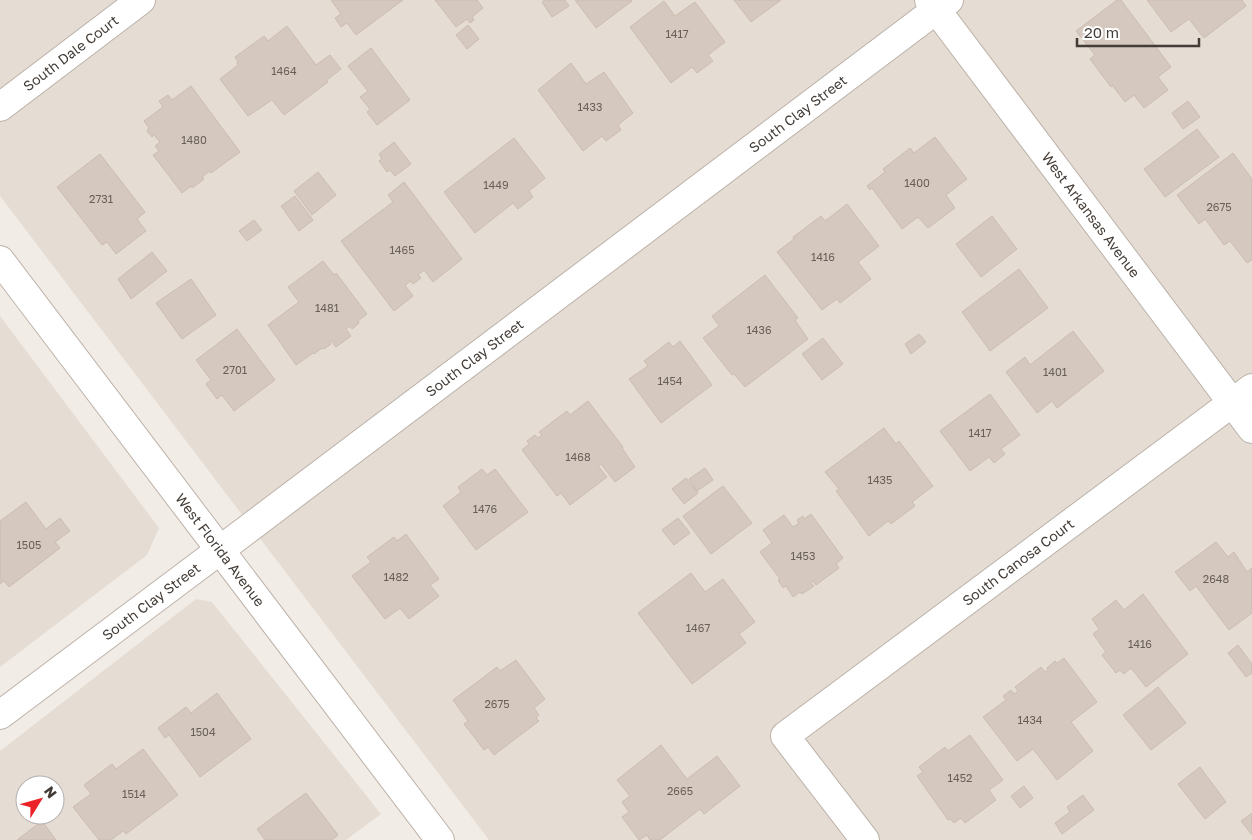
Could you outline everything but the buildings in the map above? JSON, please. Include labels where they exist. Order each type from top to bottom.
[{"type":"street","name":"South Dale Court","points":[[0,107],[141,0]]},
{"type":"street","name":"West Arkansas Avenue","points":[[938,3],[1242,395],[1252,429]]},
{"type":"street","name":"South Clay Street","points":[[0,715],[220,550],[938,3]]},
{"type":"street","name":"West Florida Avenue","points":[[0,260],[440,840]]},
{"type":"street","name":"South Canosa Court","points":[[865,840],[785,736],[1242,395]]},
{"type":"shaded area","points":[[0,0],[1252,0],[1252,840],[489,840],[0,196]]},
{"type":"shaded area","points":[[0,316],[159,528],[147,555],[0,667]]},
{"type":"shaded area","points":[[196,599],[212,602],[381,814],[346,840],[0,840],[0,751]]}]
